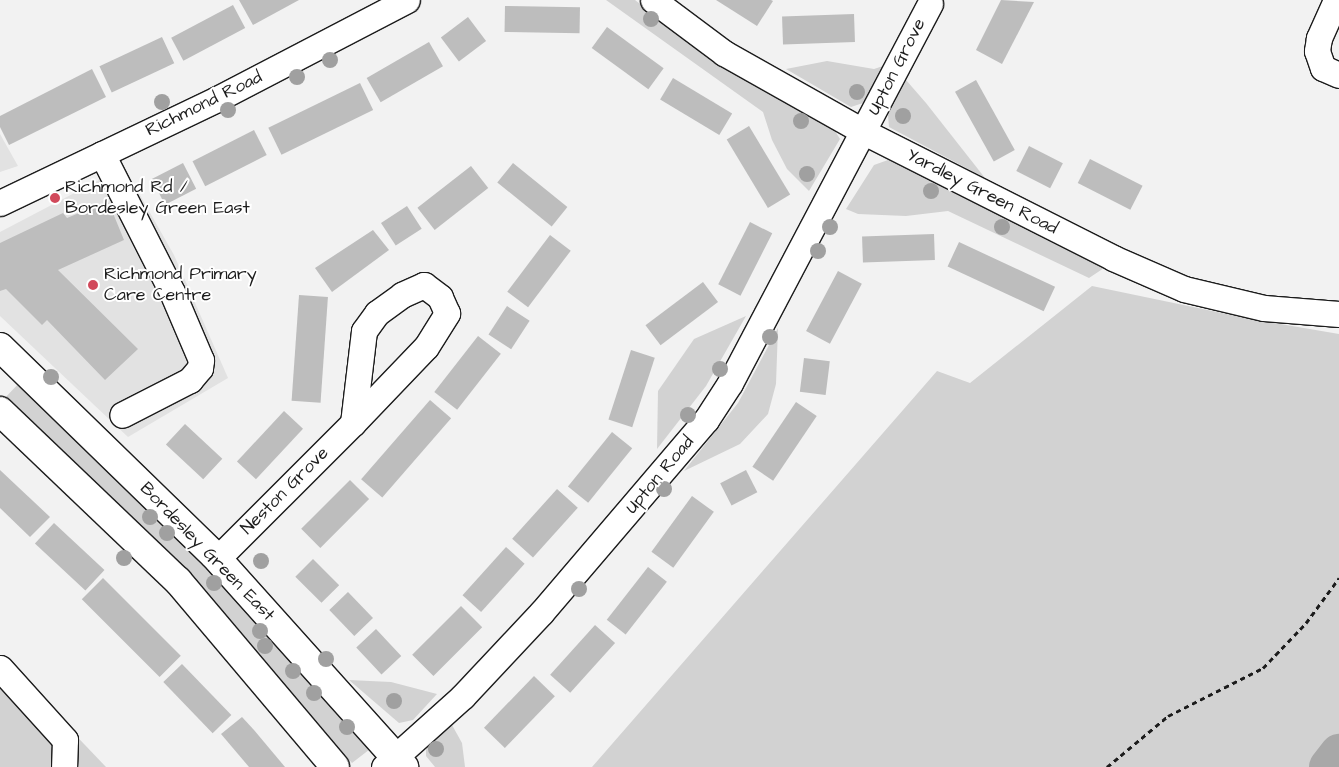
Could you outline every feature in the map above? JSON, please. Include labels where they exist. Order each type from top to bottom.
[{"type":"main road","name":"Bordesley Green East","points":[[0,347],[218,559],[395,764]]},
{"type":"main road","points":[[0,411],[178,581],[336,767]]},
{"type":"street","name":"Richmond Road","points":[[0,203],[102,154],[407,0]]},
{"type":"street","name":"Yardley Green Road","points":[[652,0],[724,53],[864,132],[1060,233],[1184,289],[1264,308],[1339,314]]},
{"type":"street","points":[[1336,0],[1319,38],[1317,51],[1324,68],[1339,75]]},
{"type":"street","name":"Upton Grove","points":[[864,132],[930,3]]},
{"type":"street","name":"Upton Road","points":[[395,764],[463,696],[541,613],[706,420],[730,382],[864,132]]},
{"type":"street","points":[[102,154],[172,292],[201,360],[200,368],[190,380],[122,415]]},
{"type":"street","name":"Neston Grove","points":[[218,559],[353,423],[426,347],[447,313],[440,297],[424,285],[402,295],[377,313],[364,331],[353,423]]},
{"type":"street","points":[[0,668],[66,740],[64,767]]},
{"type":"path","points":[[1107,767],[1168,716],[1263,668],[1306,623],[1339,578]]},
{"type":"shaded area","points":[[606,0],[635,0],[678,34],[832,126],[840,139],[809,191],[787,169],[772,140],[763,112]]},
{"type":"shaded area","points":[[827,61],[874,69],[889,64],[866,102],[851,107],[786,69]]},
{"type":"shaded area","points":[[906,80],[985,178],[889,127],[888,115]]},
{"type":"shaded area","points":[[0,134],[18,166],[0,172]]},
{"type":"shaded area","points":[[888,160],[1107,266],[1089,278],[948,211],[906,216],[858,214],[846,209],[874,165]]},
{"type":"shaded area","name":"Richmond Primary Care Centre","points":[[124,167],[174,255],[228,378],[128,437],[0,316],[0,232]]},
{"type":"shaded area","points":[[1092,286],[1246,318],[1339,334],[1339,767],[592,767],[937,371],[970,383]]},
{"type":"shaded area","points":[[746,316],[706,386],[657,449],[658,391],[694,339]]},
{"type":"shaded area","points":[[778,328],[776,384],[768,414],[740,444],[684,471],[738,403]]},
{"type":"shaded area","points":[[23,379],[129,483],[374,746],[352,763],[183,579],[1,402]]},
{"type":"shaded area","points":[[0,656],[106,767],[0,767]]},
{"type":"shaded area","points":[[349,680],[391,682],[437,694],[413,720],[399,723]]},
{"type":"shaded area","points":[[452,725],[462,743],[465,767],[435,767],[426,756],[426,750],[429,743]]},
{"type":"building","points":[[239,0],[299,0],[253,25]]},
{"type":"building","points":[[716,0],[771,0],[773,1],[757,26]]},
{"type":"building","points":[[1001,0],[1034,2],[1002,64],[976,50]]},
{"type":"building","points":[[233,5],[245,28],[183,61],[171,38]]},
{"type":"building","points":[[505,6],[580,7],[580,33],[505,32]]},
{"type":"building","points":[[854,14],[855,42],[783,44],[782,17]]},
{"type":"building","points":[[468,17],[486,41],[459,61],[441,37]]},
{"type":"building","points":[[607,27],[664,68],[648,89],[592,48]]},
{"type":"building","points":[[162,37],[174,63],[112,92],[99,66]]},
{"type":"building","points":[[429,42],[443,66],[381,102],[367,78]]},
{"type":"building","points":[[92,69],[106,97],[9,145],[0,127],[0,116]]},
{"type":"building","points":[[673,78],[732,114],[719,135],[660,99]]},
{"type":"building","points":[[976,80],[1015,150],[994,162],[955,92]]},
{"type":"building","points":[[360,83],[373,110],[281,155],[268,128]]},
{"type":"building","points":[[749,126],[790,195],[768,208],[727,139]]},
{"type":"building","points":[[254,130],[267,155],[205,186],[193,161]]},
{"type":"building","points":[[1029,146],[1063,163],[1050,188],[1016,171]]},
{"type":"building","points":[[1090,159],[1143,186],[1130,210],[1078,183]]},
{"type":"building","points":[[183,163],[196,189],[165,205],[152,179]]},
{"type":"building","points":[[513,163],[567,207],[552,226],[497,182]]},
{"type":"building","points":[[471,166],[488,188],[435,230],[417,208]]},
{"type":"building","points":[[108,201],[124,240],[58,270],[138,349],[105,380],[47,320],[42,325],[6,289],[0,291],[0,243],[63,213],[67,218]]},
{"type":"building","points":[[407,206],[422,229],[396,246],[381,223]]},
{"type":"building","points":[[750,222],[772,233],[740,296],[718,284]]},
{"type":"building","points":[[373,230],[389,250],[332,292],[315,268]]},
{"type":"building","points":[[934,234],[935,260],[863,262],[862,237]]},
{"type":"building","points":[[550,235],[571,251],[528,307],[507,292]]},
{"type":"building","points":[[959,242],[1055,287],[1044,311],[948,266]]},
{"type":"building","points":[[838,271],[862,284],[830,344],[806,331]]},
{"type":"building","points":[[703,282],[718,302],[661,345],[645,325]]},
{"type":"building","points":[[299,295],[328,297],[321,403],[292,401]]},
{"type":"building","points":[[507,306],[530,321],[511,349],[488,335]]},
{"type":"building","points":[[478,336],[501,354],[457,410],[434,392]]},
{"type":"building","points":[[631,350],[655,358],[632,427],[608,419]]},
{"type":"building","points":[[804,358],[830,361],[826,395],[800,392]]},
{"type":"building","points":[[430,400],[451,418],[382,498],[361,479]]},
{"type":"building","points":[[796,402],[817,416],[773,481],[752,467]]},
{"type":"building","points":[[284,411],[303,429],[256,479],[237,461]]},
{"type":"building","points":[[185,424],[222,459],[203,479],[166,444]]},
{"type":"building","points":[[612,432],[632,448],[588,503],[568,486]]},
{"type":"building","points":[[0,470],[50,517],[30,537],[0,508]]},
{"type":"building","points":[[746,470],[757,492],[732,505],[720,483]]},
{"type":"building","points":[[350,480],[369,499],[320,548],[301,529]]},
{"type":"building","points":[[557,489],[578,508],[533,558],[512,539]]},
{"type":"building","points":[[692,496],[714,512],[673,568],[651,552]]},
{"type":"building","points":[[54,523],[104,570],[85,591],[35,543]]},
{"type":"building","points":[[506,547],[525,564],[481,612],[463,595]]},
{"type":"building","points":[[313,559],[339,585],[321,603],[295,577]]},
{"type":"building","points":[[648,567],[667,582],[626,635],[607,620]]},
{"type":"building","points":[[103,578],[181,656],[160,677],[82,599]]},
{"type":"building","points":[[348,592],[373,618],[354,636],[329,610]]},
{"type":"building","points":[[461,606],[482,627],[433,676],[412,655]]},
{"type":"building","points":[[595,625],[615,643],[570,693],[550,675]]},
{"type":"building","points":[[376,629],[401,656],[381,674],[356,647]]},
{"type":"building","points":[[182,664],[231,715],[213,733],[163,682]]},
{"type":"building","points":[[534,676],[555,696],[505,748],[484,728]]},
{"type":"building","points":[[242,717],[285,767],[249,767],[221,734]]},
{"type":"waterway","points":[[1328,767],[1339,753]]},
{"type":"place","name":"Richmond Rd / Bordesley Green East","points":[[55,198]]},
{"type":"place","name":"Richmond Primary Care Centre","points":[[93,285]]}]
